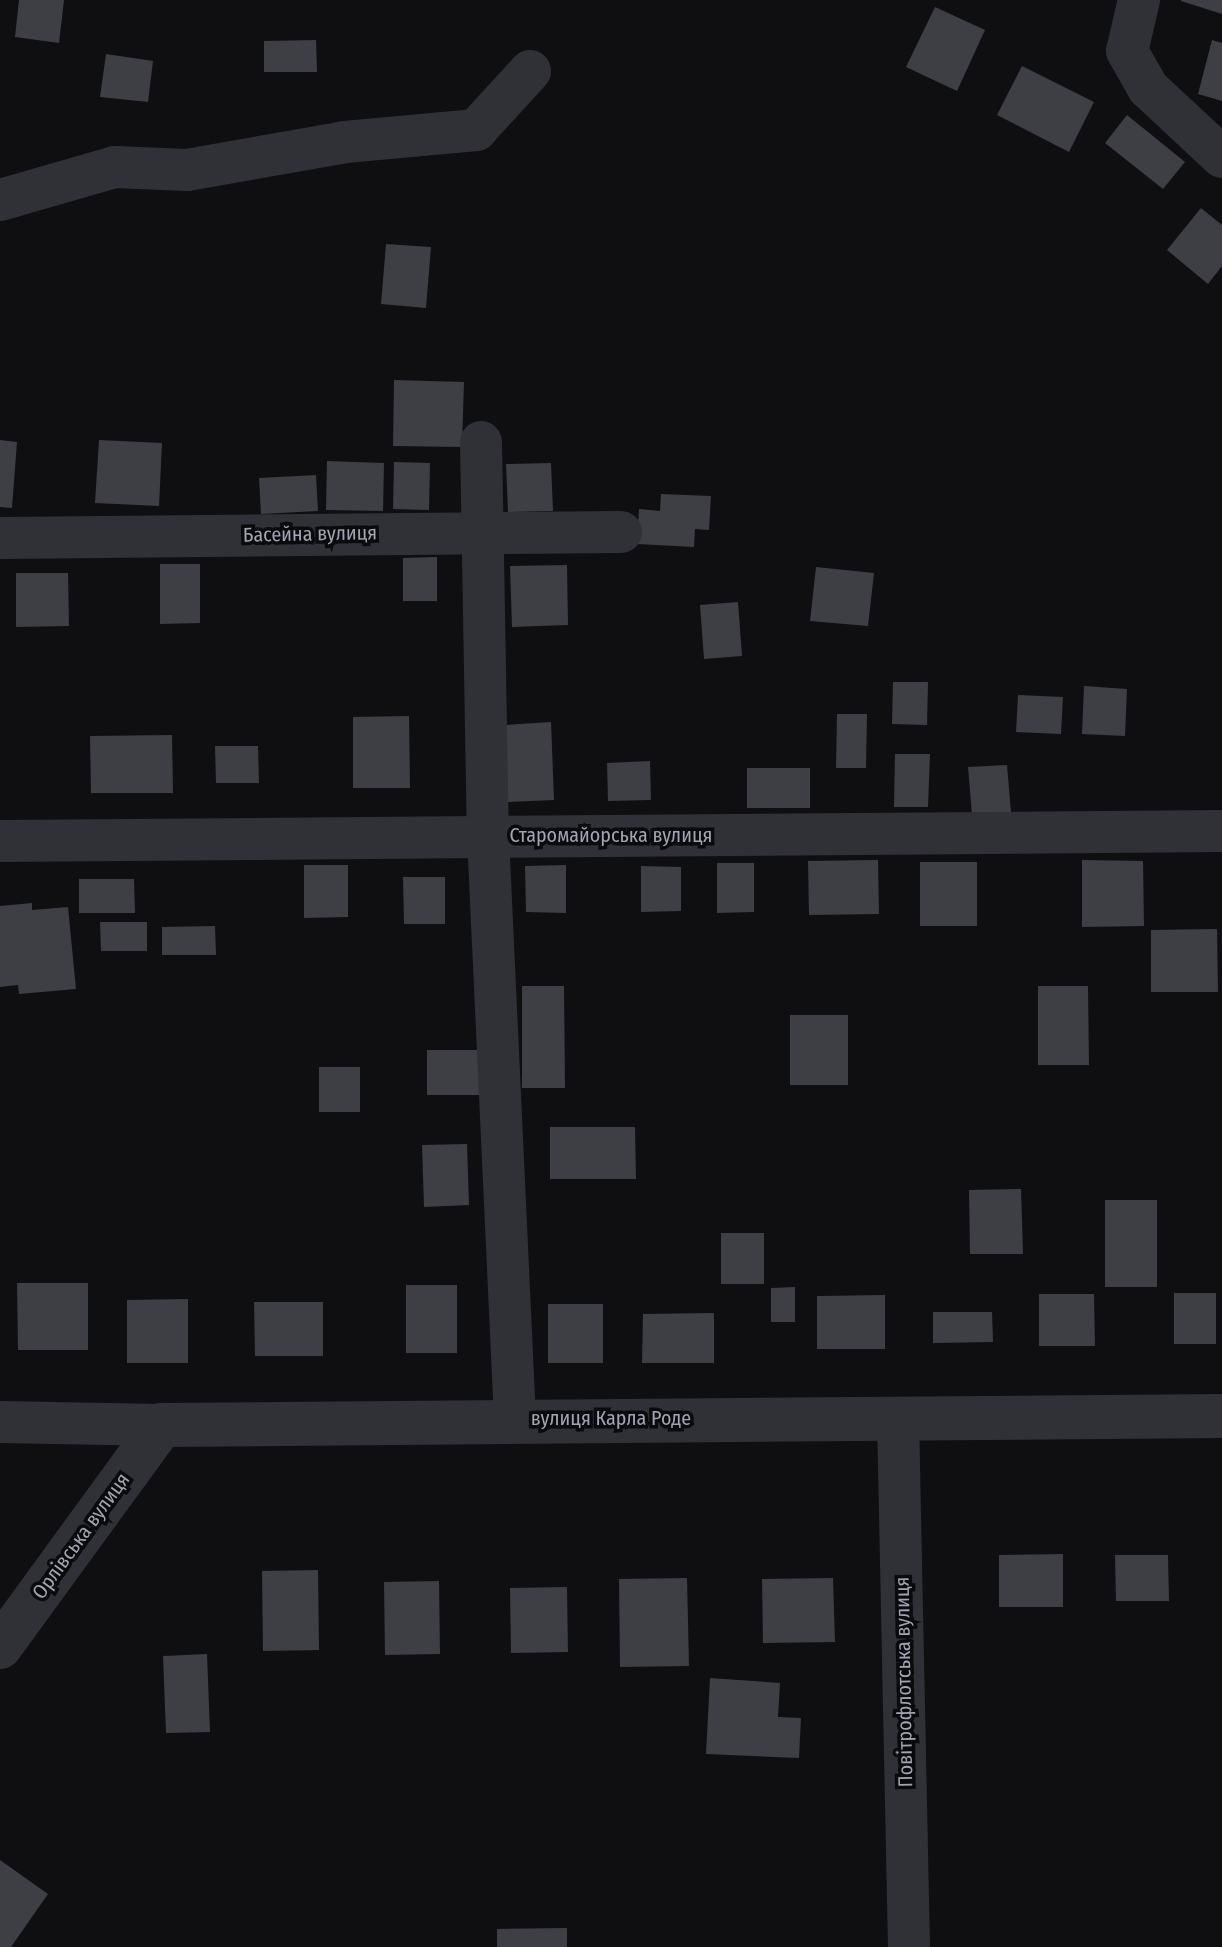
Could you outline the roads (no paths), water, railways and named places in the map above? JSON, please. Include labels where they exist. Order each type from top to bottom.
[{"type":"street","points":[[1139,0],[1127,51],[1148,88],[1222,157]]},
{"type":"street","points":[[0,200],[115,167],[187,170],[345,142],[476,130],[530,71]]},
{"type":"street","points":[[481,442],[478,532],[488,836],[515,1419]]},
{"type":"street","name":"Басейна вулиця","points":[[0,538],[621,532]]},
{"type":"street","name":"Старомайорська вулиця","points":[[0,841],[1222,831]]},
{"type":"street","name":"вулиця Карла Роде","points":[[0,1422],[162,1425],[515,1419],[1222,1416]]},
{"type":"street","name":"Повітрофлотська вулиця","points":[[898,1418],[909,1947]]},
{"type":"street","name":"Орлівська вулиця","points":[[0,1647],[162,1425]]}]
